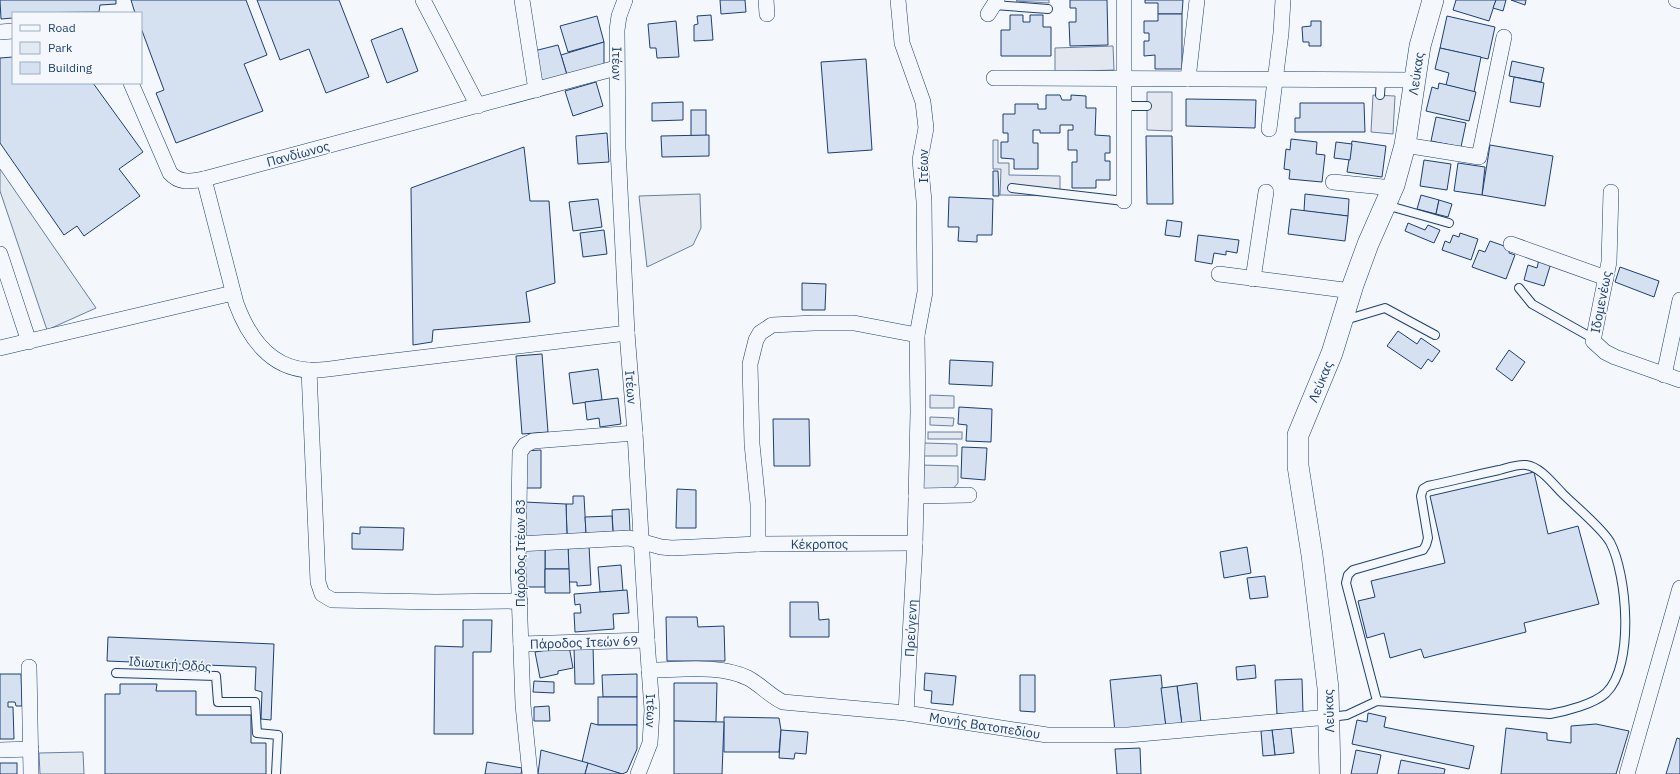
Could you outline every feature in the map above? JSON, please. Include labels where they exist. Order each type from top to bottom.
[{"type":"street","points":[[423,0],[478,106]]},
{"type":"street","points":[[522,0],[536,90]]},
{"type":"street","name":"Ιτέων","points":[[625,0],[619,16],[617,30],[616,68],[618,148],[627,333],[635,433],[652,722],[650,743],[638,774]]},
{"type":"street","name":"Ιτέων","points":[[898,0],[902,43],[923,102],[926,128],[920,160],[924,201],[925,292],[917,335]]},
{"type":"street","points":[[1124,0],[1124,201]]},
{"type":"street","points":[[1188,79],[1196,0]]},
{"type":"street","points":[[1269,129],[1284,0]]},
{"type":"street","name":"Λεύκας","points":[[1330,774],[1329,717],[1324,649],[1310,538],[1300,482],[1297,451],[1298,435],[1327,368],[1368,244],[1389,196],[1405,144],[1414,80],[1423,33],[1433,0]]},
{"type":"street","points":[[1676,0],[1680,1]]},
{"type":"street","points":[[0,32],[12,31]]},
{"type":"street","points":[[1405,144],[1479,157],[1504,37]]},
{"type":"street","name":"Πανδίωνος","points":[[131,84],[170,173],[175,178],[180,180],[204,179],[616,68]]},
{"type":"street","points":[[994,78],[1414,80]]},
{"type":"street","points":[[204,179],[233,293],[243,322],[264,351],[286,366],[309,370],[627,333]]},
{"type":"street","points":[[1333,182],[1389,196]]},
{"type":"street","points":[[1253,279],[1266,192]]},
{"type":"street","name":"Ιδομενέως","points":[[1611,192],[1610,250],[1606,278],[1593,341],[1598,347],[1614,358],[1680,380]]},
{"type":"street","points":[[1511,244],[1606,278]]},
{"type":"street","points":[[0,254],[29,342]]},
{"type":"street","points":[[1219,274],[1352,290]]},
{"type":"street","points":[[0,348],[233,293]]},
{"type":"street","points":[[1664,375],[1680,300]]},
{"type":"street","points":[[758,544],[758,504],[752,444],[750,364],[752,351],[760,333],[772,326],[814,323],[854,323],[917,335],[918,412],[915,543]]},
{"type":"street","points":[[309,370],[318,582],[322,594],[332,600],[436,602],[520,601]]},
{"type":"street","name":"Πάροδος Ιτέων 83","points":[[530,774],[523,705],[518,544],[520,452],[525,445],[533,441],[635,433]]},
{"type":"street","points":[[916,496],[969,495]]},
{"type":"street","name":"Κέκροπος","points":[[518,544],[629,538],[661,547],[672,548],[758,544],[915,543]]},
{"type":"street","name":"Πρεύγενη","points":[[906,713],[915,543]]},
{"type":"street","points":[[1627,774],[1680,588]]},
{"type":"street","name":"Πάροδος Ιτεών 69","points":[[522,644],[647,640]]},
{"type":"street","points":[[29,667],[31,774]]},
{"type":"street","name":"Μονής Βατοπεδίου","points":[[649,670],[728,671],[749,679],[776,699],[784,702],[906,713],[1047,735],[1128,735],[1329,717]]},
{"type":"street","points":[[0,750],[31,749]]},
{"type":"lane","points":[[993,6],[1048,9]]},
{"type":"lane","points":[[1380,95],[1381,80]]},
{"type":"lane","points":[[1125,106],[1147,106]]},
{"type":"lane","points":[[1012,188],[1124,201]]},
{"type":"lane","points":[[1389,196],[1449,223]]},
{"type":"lane","points":[[1519,288],[1532,304],[1594,339]]},
{"type":"lane","points":[[1343,321],[1384,308],[1436,335]]},
{"type":"lane","points":[[1329,717],[1347,715],[1377,701],[1550,714],[1576,708],[1605,694],[1616,677],[1622,658],[1625,623],[1625,603],[1620,574],[1615,556],[1606,536],[1542,473],[1526,465],[1428,486],[1423,489],[1421,496],[1428,538],[1422,550],[1353,570],[1348,575],[1346,583],[1377,701]]},
{"type":"lane","name":"Ιδιωτική Οδός","points":[[116,673],[216,676],[218,702],[255,702],[257,733],[278,735],[276,774]]},
{"type":"green space","points":[[0,169],[96,308],[47,330],[0,191]]},
{"type":"green space","points":[[930,395],[954,396],[954,408],[930,408]]},
{"type":"green space","points":[[930,417],[954,418],[953,426],[930,425]]},
{"type":"green space","points":[[928,432],[962,432],[962,439],[928,439]]},
{"type":"green space","points":[[924,443],[957,444],[957,456],[924,456]]},
{"type":"green space","points":[[922,465],[958,466],[958,483],[952,490],[922,489]]},
{"type":"green space","points":[[83,752],[84,774],[40,774],[39,753]]},
{"type":"shaded area","points":[[1049,0],[1049,3],[1016,1]]},
{"type":"shaded area","points":[[1113,46],[1114,70],[1055,72],[1055,48]]},
{"type":"shaded area","points":[[1147,92],[1172,92],[1172,131],[1147,130]]},
{"type":"shaded area","points":[[1373,95],[1395,96],[1393,134],[1371,132]]},
{"type":"shaded area","points":[[993,140],[998,140],[998,163],[1009,163],[1009,175],[1060,176],[1060,196],[1000,195],[1001,169],[993,169]]},
{"type":"shaded area","points":[[700,194],[701,228],[693,245],[647,267],[639,196]]},
{"type":"building","points":[[0,0],[116,0],[116,4],[100,5],[99,12],[12,12],[12,18],[1,19]]},
{"type":"building","points":[[131,0],[246,0],[267,55],[244,64],[263,111],[176,143],[156,93],[164,90],[142,31],[142,12],[135,12]]},
{"type":"building","points":[[257,0],[339,0],[369,77],[326,93],[309,49],[280,60]]},
{"type":"building","points":[[720,0],[745,0],[746,12],[721,14]]},
{"type":"building","points":[[1070,0],[1107,0],[1108,45],[1070,46],[1069,22],[1076,22],[1076,8],[1070,8]]},
{"type":"building","points":[[1145,0],[1183,0],[1182,14],[1158,14],[1158,3],[1145,3]]},
{"type":"building","points":[[1456,0],[1496,0],[1489,21],[1453,10]]},
{"type":"building","points":[[1496,0],[1506,0],[1503,11],[1493,8]]},
{"type":"building","points":[[1511,0],[1526,0],[1525,5]]},
{"type":"building","points":[[1158,14],[1182,14],[1182,69],[1155,69],[1155,55],[1144,56],[1144,41],[1149,41],[1149,33],[1144,33],[1144,21],[1158,21]]},
{"type":"building","points":[[711,15],[713,40],[694,41],[694,25],[698,24],[697,16]]},
{"type":"building","points":[[1010,15],[1023,15],[1023,22],[1030,22],[1030,15],[1043,15],[1043,27],[1051,27],[1051,56],[1001,56],[1001,30],[1010,30]]},
{"type":"building","points":[[597,16],[604,42],[568,52],[560,26]]},
{"type":"building","points":[[1447,16],[1495,27],[1488,59],[1440,48]]},
{"type":"building","points":[[676,21],[679,57],[657,58],[656,48],[650,48],[648,24]]},
{"type":"building","points":[[1311,21],[1321,21],[1321,46],[1309,46],[1309,42],[1303,42],[1302,27],[1311,26]]},
{"type":"building","points":[[402,28],[418,71],[387,83],[371,40]]},
{"type":"building","points":[[604,42],[604,64],[567,75],[561,55]]},
{"type":"building","points":[[558,45],[567,75],[542,82],[534,51]]},
{"type":"building","points":[[1440,48],[1481,57],[1474,92],[1446,85],[1449,73],[1435,69]]},
{"type":"building","points":[[12,57],[12,84],[94,84],[143,152],[119,169],[140,196],[84,236],[77,226],[64,235],[0,143],[0,58]]},
{"type":"building","points":[[866,59],[872,150],[828,153],[821,62]]},
{"type":"building","points":[[1512,61],[1544,68],[1541,82],[1509,76]]},
{"type":"building","points":[[1514,77],[1544,83],[1540,107],[1510,102]]},
{"type":"building","points":[[596,82],[603,106],[573,116],[565,91]]},
{"type":"building","points":[[1439,83],[1476,92],[1469,121],[1426,111],[1432,87],[1438,89]]},
{"type":"building","points":[[1046,95],[1060,95],[1062,100],[1071,100],[1071,95],[1086,96],[1086,108],[1096,108],[1095,135],[1110,136],[1110,153],[1105,153],[1105,161],[1110,161],[1110,180],[1096,180],[1096,188],[1072,188],[1072,162],[1077,162],[1077,150],[1068,150],[1068,130],[1073,130],[1073,125],[1060,125],[1060,133],[1040,133],[1040,130],[1033,130],[1033,143],[1038,143],[1038,169],[1014,169],[1014,159],[1001,158],[1001,142],[1008,142],[1008,133],[1003,133],[1003,114],[1015,114],[1015,104],[1038,104],[1038,109],[1046,109]]},
{"type":"building","points":[[1186,99],[1256,100],[1255,128],[1186,126]]},
{"type":"building","points":[[683,102],[683,120],[652,121],[652,103]]},
{"type":"building","points":[[1300,103],[1364,103],[1365,132],[1295,132],[1295,118],[1300,118]]},
{"type":"building","points":[[691,110],[706,110],[706,136],[691,136]]},
{"type":"building","points":[[1436,117],[1466,123],[1461,147],[1431,141]]},
{"type":"building","points":[[607,133],[609,162],[578,164],[576,136]]},
{"type":"building","points":[[709,135],[709,156],[662,157],[661,136]]},
{"type":"building","points":[[1146,136],[1172,136],[1173,204],[1147,204]]},
{"type":"building","points":[[1291,139],[1317,142],[1316,154],[1325,155],[1322,182],[1289,179],[1290,170],[1284,169],[1286,149],[1290,150]]},
{"type":"building","points":[[1352,141],[1386,146],[1382,177],[1347,172]]},
{"type":"building","points":[[1336,142],[1352,144],[1350,160],[1334,158]]},
{"type":"building","points":[[1490,145],[1553,156],[1545,206],[1482,195]]},
{"type":"building","points":[[524,147],[530,201],[549,201],[555,283],[526,292],[530,322],[433,330],[432,342],[413,345],[411,188]]},
{"type":"building","points":[[1424,160],[1451,164],[1447,190],[1420,186]]},
{"type":"building","points":[[1458,163],[1485,167],[1482,195],[1454,191]]},
{"type":"building","points":[[993,171],[998,171],[999,196],[993,196]]},
{"type":"building","points":[[1305,194],[1349,199],[1348,216],[1304,211]]},
{"type":"building","points":[[1421,195],[1439,200],[1436,214],[1417,209]]},
{"type":"building","points":[[949,197],[993,199],[992,235],[977,235],[977,242],[958,241],[959,227],[948,227]]},
{"type":"building","points":[[598,199],[602,227],[573,231],[569,202]]},
{"type":"building","points":[[1439,200],[1452,204],[1448,217],[1436,214]]},
{"type":"building","points":[[1291,209],[1348,216],[1345,241],[1288,234]]},
{"type":"building","points":[[1167,220],[1182,222],[1180,237],[1165,235]]},
{"type":"building","points":[[1408,223],[1425,230],[1428,225],[1440,230],[1434,243],[1405,231]]},
{"type":"building","points":[[604,230],[607,254],[583,257],[580,233]]},
{"type":"building","points":[[1460,233],[1478,239],[1471,260],[1442,250],[1445,241],[1450,243],[1453,235],[1459,237]]},
{"type":"building","points":[[1198,235],[1239,240],[1237,253],[1226,251],[1226,255],[1214,253],[1212,264],[1195,261]]},
{"type":"building","points":[[1490,241],[1510,248],[1509,253],[1515,255],[1506,279],[1472,267],[1479,250],[1485,252]]},
{"type":"building","points":[[1539,259],[1551,263],[1544,286],[1524,280],[1528,265],[1537,268]]},
{"type":"building","points":[[1620,267],[1659,281],[1654,297],[1615,282]]},
{"type":"building","points":[[802,283],[826,284],[825,310],[802,310]]},
{"type":"building","points":[[1398,331],[1417,344],[1421,338],[1440,351],[1432,362],[1428,359],[1421,369],[1387,346]]},
{"type":"building","points":[[1509,350],[1525,362],[1512,381],[1496,369]]},
{"type":"building","points":[[542,354],[548,432],[522,434],[516,356]]},
{"type":"building","points":[[950,360],[993,362],[992,386],[949,384]]},
{"type":"building","points":[[598,369],[602,400],[573,404],[569,373]]},
{"type":"building","points":[[618,398],[621,424],[600,427],[599,418],[587,420],[585,402]]},
{"type":"building","points":[[959,407],[992,409],[991,442],[966,441],[967,425],[958,424]]},
{"type":"building","points":[[773,419],[809,419],[810,466],[774,466]]},
{"type":"building","points":[[962,447],[987,448],[985,480],[961,478]]},
{"type":"building","points":[[541,450],[541,488],[522,488],[522,451]]},
{"type":"building","points":[[1534,472],[1548,534],[1578,526],[1599,604],[1524,623],[1526,632],[1424,658],[1421,649],[1390,658],[1384,633],[1367,638],[1358,601],[1375,597],[1371,581],[1445,563],[1430,496]]},
{"type":"building","points":[[677,489],[696,490],[696,528],[676,528]]},
{"type":"building","points":[[573,496],[584,496],[586,533],[567,535],[566,504],[573,504]]},
{"type":"building","points":[[524,502],[566,504],[567,535],[525,537]]},
{"type":"building","points":[[629,509],[630,531],[613,532],[612,510]]},
{"type":"building","points":[[612,516],[613,532],[586,533],[585,517]]},
{"type":"building","points":[[360,527],[404,528],[403,550],[352,549],[352,533],[360,534]]},
{"type":"building","points":[[589,545],[591,585],[577,586],[577,582],[569,582],[568,546]]},
{"type":"building","points":[[568,546],[569,569],[545,569],[545,548]]},
{"type":"building","points":[[1247,547],[1251,573],[1224,578],[1220,552]]},
{"type":"building","points":[[524,548],[545,548],[545,587],[524,587]]},
{"type":"building","points":[[621,565],[623,591],[600,592],[598,567]]},
{"type":"building","points":[[545,569],[569,569],[570,593],[545,593]]},
{"type":"building","points":[[1265,576],[1268,597],[1250,599],[1247,578]]},
{"type":"building","points":[[627,590],[629,613],[613,614],[614,629],[575,632],[574,613],[581,613],[580,604],[575,605],[574,594]]},
{"type":"building","points":[[790,602],[818,602],[819,620],[829,619],[829,637],[790,637]]},
{"type":"building","points":[[666,617],[697,617],[698,627],[724,626],[725,661],[667,661]]},
{"type":"building","points":[[463,620],[492,620],[491,652],[473,652],[473,734],[434,734],[435,646],[463,647]]},
{"type":"building","points":[[108,637],[274,644],[271,720],[261,719],[262,692],[255,690],[256,667],[107,661]]},
{"type":"building","points":[[569,646],[573,668],[558,671],[558,674],[540,678],[535,652]]},
{"type":"building","points":[[593,646],[594,684],[575,684],[574,647]]},
{"type":"building","points":[[1255,665],[1256,678],[1237,680],[1236,667]]},
{"type":"building","points":[[925,673],[956,676],[953,705],[931,703],[932,691],[924,690]]},
{"type":"building","points":[[0,674],[21,674],[22,706],[16,706],[15,702],[8,702],[8,707],[13,707],[14,739],[0,739]]},
{"type":"building","points":[[637,674],[637,697],[603,697],[602,675]]},
{"type":"building","points":[[1020,675],[1035,675],[1035,712],[1020,711]]},
{"type":"building","points":[[1161,675],[1166,727],[1115,732],[1110,680]]},
{"type":"building","points":[[1302,679],[1303,713],[1277,714],[1275,680]]},
{"type":"building","points":[[534,681],[554,682],[554,693],[533,692]]},
{"type":"building","points":[[674,683],[717,683],[716,722],[674,721]]},
{"type":"building","points":[[1197,683],[1201,723],[1182,725],[1177,686]]},
{"type":"building","points":[[120,684],[157,684],[156,691],[196,691],[196,715],[251,715],[251,743],[266,743],[266,774],[105,774],[105,694],[120,694]]},
{"type":"building","points":[[1177,686],[1182,725],[1166,727],[1161,688]]},
{"type":"building","points":[[598,697],[637,697],[637,725],[598,725]]},
{"type":"building","points":[[549,706],[550,721],[534,721],[534,707]]},
{"type":"building","points":[[1368,713],[1386,717],[1384,727],[1474,746],[1469,769],[1352,744],[1357,720],[1367,722]]},
{"type":"building","points":[[724,717],[779,718],[781,730],[779,752],[724,752]]},
{"type":"building","points":[[674,721],[724,722],[722,774],[674,774]]},
{"type":"building","points":[[591,723],[598,725],[637,725],[637,749],[627,772],[622,774],[582,762]]},
{"type":"building","points":[[1596,724],[1629,731],[1616,774],[1501,774],[1506,728],[1547,733],[1547,740],[1571,743],[1571,726]]},
{"type":"building","points":[[1291,728],[1294,753],[1275,755],[1272,730]]},
{"type":"building","points":[[781,730],[808,732],[806,754],[795,753],[794,759],[779,758]]},
{"type":"building","points":[[1272,730],[1275,755],[1263,756],[1261,731]]},
{"type":"building","points":[[1677,738],[1680,739],[1680,774],[1666,774]]},
{"type":"building","points":[[1140,748],[1141,774],[1117,774],[1115,749]]},
{"type":"building","points":[[541,750],[588,763],[585,774],[538,774]]},
{"type":"building","points":[[1356,750],[1381,755],[1377,774],[1351,774]]},
{"type":"building","points":[[1401,760],[1445,769],[1444,774],[1398,774]]},
{"type":"building","points":[[487,762],[522,768],[521,774],[485,774]]},
{"type":"building","points":[[0,763],[17,763],[17,774],[0,774]]},
{"type":"building","points":[[588,763],[622,774],[585,774]]}]
